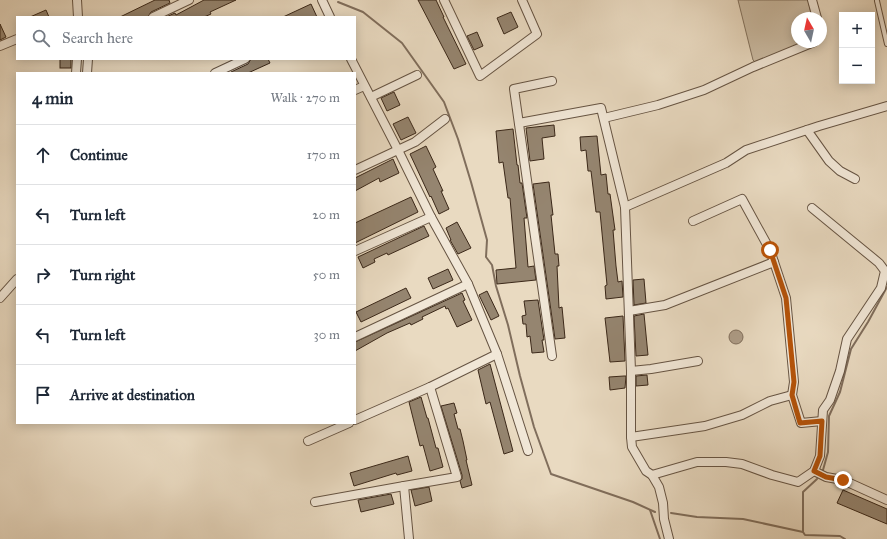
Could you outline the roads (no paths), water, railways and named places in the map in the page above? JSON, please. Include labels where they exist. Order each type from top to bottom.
[{"type":"street","points":[[77,0],[78,16]]},
{"type":"street","points":[[155,16],[189,0]]},
{"type":"street","points":[[322,0],[330,16]]},
{"type":"street","points":[[444,0],[480,76],[537,34],[522,0]]},
{"type":"street","points":[[812,0],[815,12]]},
{"type":"street","points":[[0,46],[16,39]]},
{"type":"street","points":[[604,118],[658,105],[704,90],[752,67],[799,48]]},
{"type":"street","points":[[76,72],[77,60]]},
{"type":"street","points":[[87,72],[88,60]]},
{"type":"street","points":[[217,72],[243,60]]},
{"type":"street","points":[[351,60],[431,217],[468,284],[497,354],[528,451]]},
{"type":"street","points":[[371,97],[417,75]]},
{"type":"street","points":[[552,81],[514,89],[552,356]]},
{"type":"street","points":[[356,90],[364,86]]},
{"type":"street","points":[[624,207],[726,163],[746,150],[887,106]]},
{"type":"street","points":[[519,123],[601,108],[624,207],[629,311],[632,447],[646,471],[652,475],[659,487],[669,539]]},
{"type":"street","points":[[356,170],[415,142],[445,119]]},
{"type":"street","points":[[807,130],[829,161],[840,171],[855,179]]},
{"type":"street","points":[[693,221],[742,199],[770,250],[786,298],[794,382],[792,395],[800,423],[822,421]]},
{"type":"street","points":[[652,475],[697,462],[726,462],[742,464],[772,475],[798,482],[814,471],[820,456],[824,410],[830,400],[840,371],[847,339],[881,288],[885,271],[879,263],[812,208]]},
{"type":"street","points":[[356,251],[431,217]]},
{"type":"street","points":[[629,311],[665,306],[774,262]]},
{"type":"street","points":[[0,298],[16,280]]},
{"type":"street","points":[[356,337],[468,284]]},
{"type":"street","points":[[356,420],[430,387],[497,354]]},
{"type":"street","points":[[631,371],[698,361]]},
{"type":"street","points":[[315,502],[457,477],[430,387]]},
{"type":"street","points":[[631,438],[705,426],[742,415],[770,401],[792,395]]},
{"type":"street","points":[[308,441],[347,424]]},
{"type":"street","points":[[814,471],[826,477],[843,480],[887,500]]},
{"type":"street","points":[[404,486],[409,539]]},
{"type":"lane","points":[[877,1],[887,44]]},
{"type":"waterway","points":[[338,2],[363,12],[402,43],[444,102],[458,139],[471,182],[487,240],[486,257],[492,265],[496,286],[508,325],[534,427],[551,474],[633,502],[655,512]]},
{"type":"waterway","points":[[823,470],[828,452],[829,416],[840,392],[851,349],[887,287]]},
{"type":"waterway","points":[[817,479],[803,492],[803,532],[805,535],[840,536],[845,539]]},
{"type":"waterway","points":[[650,510],[660,539]]},
{"type":"waterway","points":[[671,513],[697,517],[743,519],[803,532]]}]
